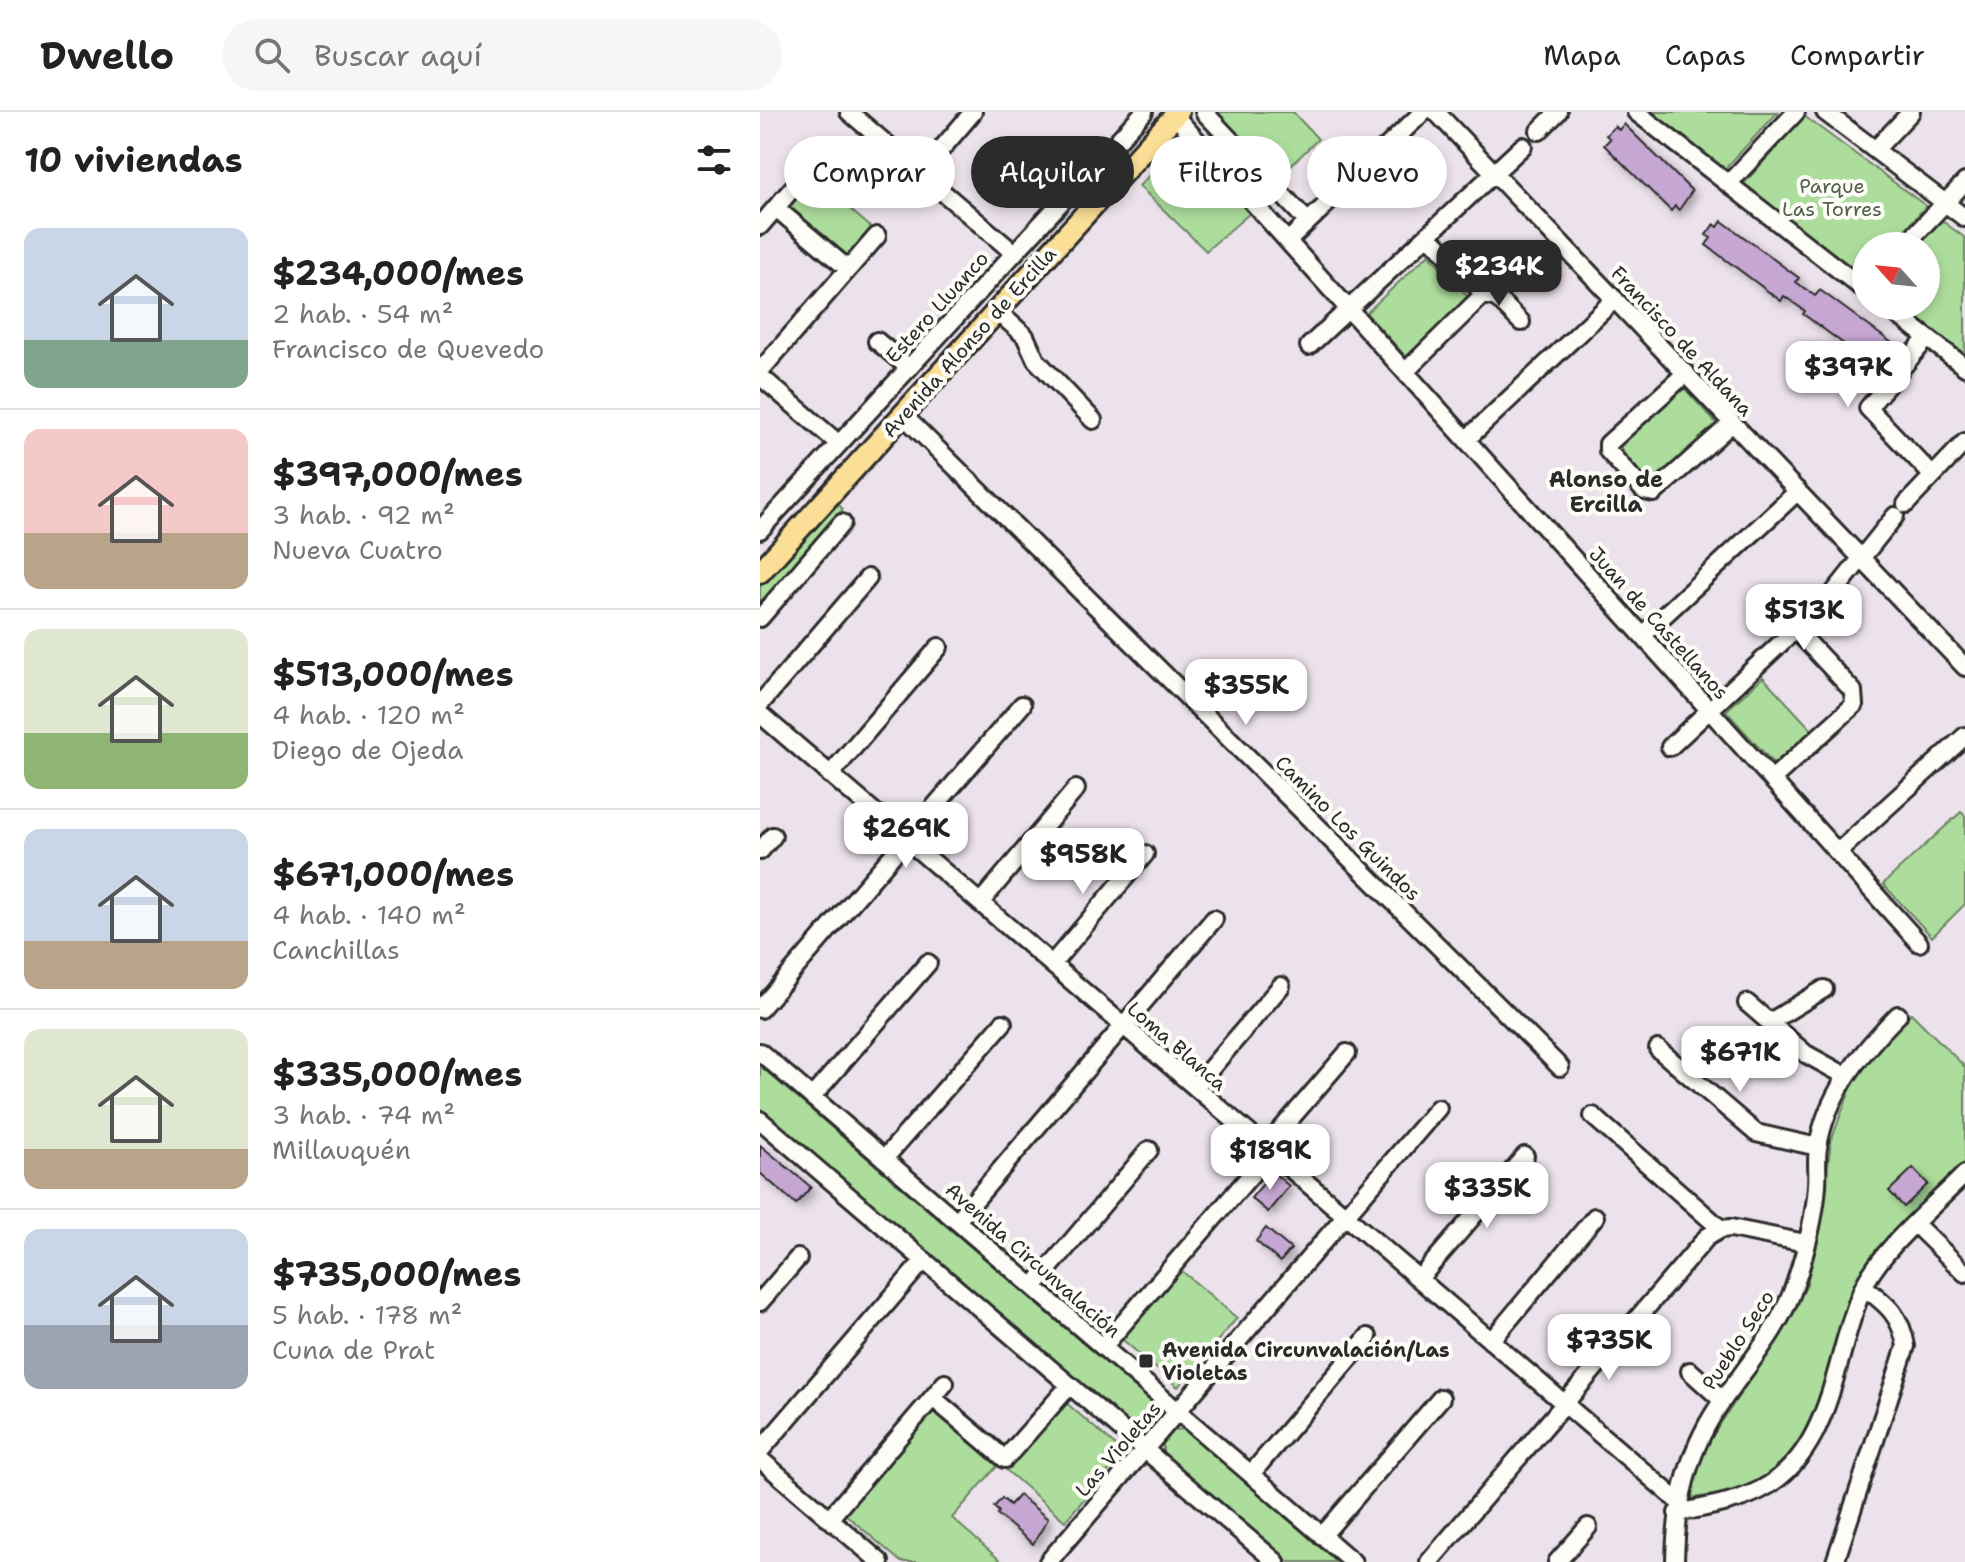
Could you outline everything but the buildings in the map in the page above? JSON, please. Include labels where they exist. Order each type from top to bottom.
[{"type":"main road","name":"Avenida Alonso de Ercilla","points":[[760,572],[1176,114]]},
{"type":"street","points":[[953,136],[973,112]]},
{"type":"street","name":"Estero Lluanco","points":[[760,530],[1144,112]]},
{"type":"street","points":[[1204,112],[1308,222]]},
{"type":"street","points":[[1289,240],[1423,112]]},
{"type":"street","name":"Francisco de Aldana","points":[[1436,112],[1965,667]]},
{"type":"street","points":[[1539,131],[1558,112]]},
{"type":"street","points":[[1636,112],[1852,278]]},
{"type":"street","points":[[1728,184],[1796,112]]},
{"type":"street","points":[[1825,112],[1965,218]]},
{"type":"street","points":[[1875,150],[1911,112]]},
{"type":"street","points":[[851,113],[878,136]]},
{"type":"street","name":"Juan de Castellanos","points":[[1176,114],[1919,943]]},
{"type":"street","points":[[1309,346],[1523,146]]},
{"type":"street","points":[[1917,232],[1965,182]]},
{"type":"street","points":[[760,226],[784,199]]},
{"type":"street","points":[[955,202],[1014,253]]},
{"type":"street","points":[[776,208],[848,269]]},
{"type":"street","points":[[1428,235],[1484,294],[1498,299],[1521,322]]},
{"type":"street","points":[[839,444],[760,373],[877,236]]},
{"type":"street","points":[[1406,371],[1484,294]]},
{"type":"street","points":[[1467,439],[1615,299]]},
{"type":"street","points":[[998,312],[1025,336],[1036,360],[1093,420]]},
{"type":"street","points":[[1904,320],[1965,367]]},
{"type":"street","points":[[1927,338],[1868,408],[1932,475]]},
{"type":"street","points":[[877,341],[909,368]]},
{"type":"street","points":[[1686,373],[1608,444],[1608,451],[1644,491],[1654,493],[1732,423]]},
{"type":"street","name":"Camino Los Guindos","points":[[903,415],[1560,1067]]},
{"type":"street","points":[[1670,747],[1797,631],[1863,559],[1900,510],[1965,442]]},
{"type":"street","points":[[1643,635],[1798,491]]},
{"type":"street","points":[[760,618],[842,523]]},
{"type":"street","points":[[760,704],[868,578]]},
{"type":"street","points":[[1772,779],[1854,705],[1853,691],[1797,631]]},
{"type":"street","points":[[830,775],[939,647]]},
{"type":"street","points":[[760,1009],[1022,705]]},
{"type":"street","name":"Loma Blanca","points":[[760,714],[1564,1404],[1678,1507]]},
{"type":"street","points":[[1838,852],[1965,736]]},
{"type":"street","points":[[980,903],[1076,789]]},
{"type":"street","points":[[760,851],[773,836]]},
{"type":"street","points":[[1052,964],[1145,854]]},
{"type":"street","points":[[957,1221],[1214,919]]},
{"type":"street","points":[[812,1097],[928,963]]},
{"type":"street","points":[[1195,1087],[1281,986]]},
{"type":"street","points":[[1770,1022],[1824,989]]},
{"type":"street","points":[[1747,1003],[1806,1054],[1846,1076]]},
{"type":"street","name":"Pueblo Seco","points":[[1675,1562],[1678,1507],[1697,1444],[1722,1400],[1777,1323],[1795,1285],[1809,1235],[1817,1187],[1818,1147],[1833,1102],[1846,1076],[1870,1043],[1898,1015]]},
{"type":"street","points":[[884,1159],[1003,1023]]},
{"type":"street","points":[[1658,1049],[1756,1133],[1818,1147]]},
{"type":"street","name":"Avenida Circunvalación","points":[[760,1052],[1353,1562]]},
{"type":"street","points":[[1103,1347],[1261,1163],[1268,1150],[1347,1053]]},
{"type":"street","name":"Las Violetas","points":[[1048,1562],[1438,1108]]},
{"type":"street","points":[[1593,1116],[1721,1229],[1805,1243]]},
{"type":"street","points":[[760,1120],[1276,1562]]},
{"type":"street","points":[[1033,1287],[1149,1150]]},
{"type":"street","points":[[1419,1279],[1525,1156]]},
{"type":"street","points":[[1678,1507],[1723,1503],[1760,1490],[1792,1467],[1816,1432],[1864,1287],[1916,1225],[1965,1174]]},
{"type":"street","points":[[1491,1341],[1595,1217]]},
{"type":"street","points":[[1916,1225],[1965,1273]]},
{"type":"street","points":[[1429,1562],[1707,1237],[1721,1229]]},
{"type":"street","points":[[760,1302],[798,1258]]},
{"type":"street","points":[[760,1451],[924,1260]]},
{"type":"street","points":[[1835,1562],[1906,1346],[1902,1322],[1888,1305],[1864,1287]]},
{"type":"street","points":[[1251,1474],[1368,1337]]},
{"type":"street","points":[[1690,1371],[1722,1400]]},
{"type":"street","points":[[829,1519],[945,1383]]},
{"type":"street","points":[[933,1398],[1005,1459],[1070,1385]]},
{"type":"street","points":[[1322,1536],[1441,1398]]},
{"type":"street","points":[[760,1459],[880,1562]]},
{"type":"street","points":[[1557,1562],[1588,1527]]},
{"type":"green space","points":[[1217,112],[1293,112],[1315,136],[1307,136],[1307,150],[1291,165],[1291,136],[1240,136]]},
{"type":"green space","name":"Parque Las Torres","points":[[1651,112],[1778,112],[1723,171]]},
{"type":"green space","name":"Parque Las Torres","points":[[1804,116],[1926,206],[1903,232],[1852,232],[1852,272],[1741,187]]},
{"type":"green space","points":[[1150,174],[1150,197],[1139,186]]},
{"type":"green space","points":[[849,208],[874,230],[846,262],[784,209]]},
{"type":"green space","points":[[1162,208],[1245,208],[1250,213],[1206,251]]},
{"type":"green space","name":"Parque Las Torres","points":[[1941,220],[1965,238],[1965,359],[1914,320],[1940,320],[1940,232],[1929,232]]},
{"type":"green space","points":[[1429,254],[1469,298],[1406,357],[1366,313]]},
{"type":"green space","points":[[1684,388],[1717,424],[1653,482],[1633,466],[1620,445]]},
{"type":"green space","points":[[836,502],[843,509],[760,606],[760,587]]},
{"type":"green space","points":[[1763,677],[1812,730],[1774,764],[1726,711]]},
{"type":"green space","points":[[1961,812],[1965,816],[1965,904],[1932,937],[1883,884]]},
{"type":"green space","points":[[1911,1013],[1965,1067],[1965,1162],[1907,1218],[1881,1250],[1819,1412],[1802,1442],[1782,1467],[1759,1485],[1743,1491],[1687,1498],[1704,1448],[1777,1339],[1806,1287],[1819,1237],[1831,1141],[1857,1072]]},
{"type":"green space","points":[[760,1066],[1156,1406],[1159,1418],[1145,1433],[1135,1431],[760,1108]]},
{"type":"green space","points":[[1176,1266],[1237,1318],[1178,1387],[1117,1335]]},
{"type":"green space","points":[[1064,1401],[1124,1453],[1065,1521],[1005,1469]]},
{"type":"green space","points":[[934,1408],[999,1464],[952,1518],[1002,1562],[901,1562],[844,1513]]},
{"type":"green space","points":[[1184,1429],[1337,1562],[1289,1562],[1163,1454],[1163,1443],[1174,1430]]},
{"type":"place","name":"Avenida Circunvalación/Las Violetas","points":[[1146,1361]]},
{"type":"district","name":"Alonso de Ercilla","points":[[1606,492]]}]
